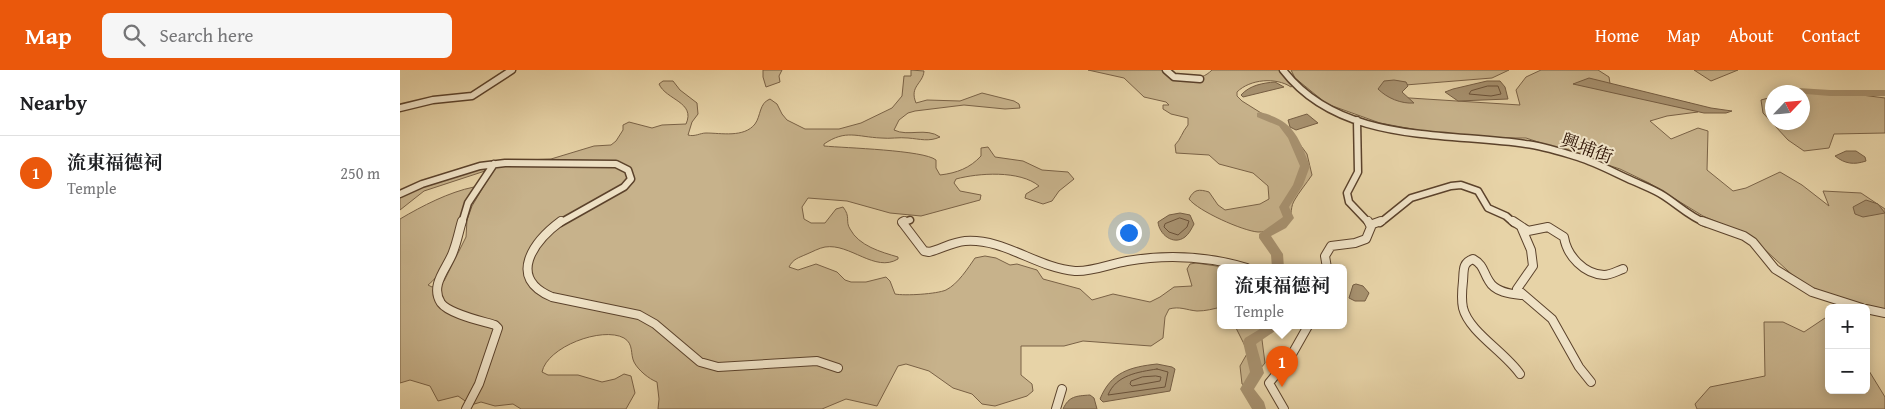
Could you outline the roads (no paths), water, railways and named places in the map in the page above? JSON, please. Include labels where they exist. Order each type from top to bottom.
[{"type":"street","points":[[400,108],[433,100],[472,96],[512,70]]},
{"type":"street","points":[[1166,70],[1174,77],[1200,79]]},
{"type":"street","name":"興埔街","points":[[1283,70],[1314,101],[1330,110],[1357,120],[1392,130],[1429,136],[1527,144],[1594,163],[1663,195],[1698,220],[1744,236],[1753,242],[1775,269],[1812,292],[1847,304]]},
{"type":"street","points":[[1326,264],[1325,256],[1331,246],[1366,240],[1370,233],[1370,225],[1349,202],[1347,193],[1356,179],[1359,156],[1355,129],[1357,120]]},
{"type":"street","points":[[400,194],[422,184],[464,170],[494,164],[616,164],[625,166],[630,171],[631,179],[624,187],[568,217],[554,227],[534,248],[528,262],[527,274],[539,292],[552,297],[638,315],[655,324],[700,362],[718,367],[817,361],[838,368]]},
{"type":"street","points":[[466,409],[479,384],[498,328],[495,325],[462,315],[441,303],[437,294],[438,282],[453,253],[468,203],[494,164]]},
{"type":"street","points":[[1370,225],[1378,224],[1411,198],[1451,186],[1461,185],[1478,191],[1488,208],[1506,216],[1522,229],[1531,252],[1532,266],[1530,272],[1519,282],[1517,289],[1521,295],[1551,317],[1564,337],[1572,356],[1591,382]]},
{"type":"street","points":[[910,220],[902,222],[924,251],[929,252],[969,241],[1009,249],[1048,266],[1074,271],[1091,271],[1114,263],[1164,255],[1222,260],[1234,264]]},
{"type":"street","points":[[1522,229],[1537,230],[1548,227],[1553,229],[1564,237],[1565,248],[1570,256],[1582,266],[1596,272],[1606,275],[1623,269]]},
{"type":"street","points":[[1520,374],[1508,358],[1483,339],[1466,316],[1462,298],[1464,284],[1463,267],[1468,261],[1474,259],[1484,266],[1490,284],[1500,290],[1521,295]]},
{"type":"street","points":[[1870,310],[1885,313]]},
{"type":"street","points":[[1284,409],[1269,383],[1291,356],[1306,329]]},
{"type":"street","points":[[1056,409],[1062,389]]},
{"type":"water","points":[[1589,78],[1711,108],[1732,111],[1726,113],[1704,113],[1573,84]]},
{"type":"water","points":[[1384,81],[1406,82],[1408,86],[1402,92],[1414,103],[1394,100],[1378,89]]},
{"type":"water","points":[[1487,81],[1500,81],[1505,87],[1508,99],[1458,101],[1445,92],[1453,89]]},
{"type":"water","points":[[1275,82],[1284,87],[1243,97],[1241,95],[1253,87]]},
{"type":"water","points":[[1307,114],[1318,123],[1296,130],[1290,127],[1288,120]]},
{"type":"water","points":[[1846,151],[1856,151],[1865,157],[1866,161],[1850,163],[1842,161],[1835,156]]},
{"type":"water","points":[[1866,200],[1878,204],[1885,213],[1863,217],[1855,214],[1853,207]]},
{"type":"water","points":[[1180,213],[1190,215],[1194,224],[1185,237],[1176,240],[1171,239],[1161,231],[1158,222],[1169,215]]},
{"type":"water","points":[[1353,285],[1363,286],[1369,293],[1365,301],[1355,301],[1349,298]]},
{"type":"water","points":[[1157,364],[1175,369],[1170,391],[1103,402],[1100,399],[1104,390],[1122,372]]},
{"type":"water","points":[[1090,395],[1094,398],[1097,409],[1063,409],[1070,399]]},
{"type":"waterway","points":[[1810,92],[1885,93]]},
{"type":"waterway","points":[[1260,115],[1282,124],[1293,137],[1305,166],[1298,185],[1284,207],[1289,218],[1282,225],[1265,234],[1265,238],[1277,254],[1278,264]]},
{"type":"waterway","points":[[1259,409],[1259,406],[1247,389],[1257,373],[1249,342],[1269,329]]},
{"type":"place","name":"流東福德祠","points":[[1282,387]]}]
